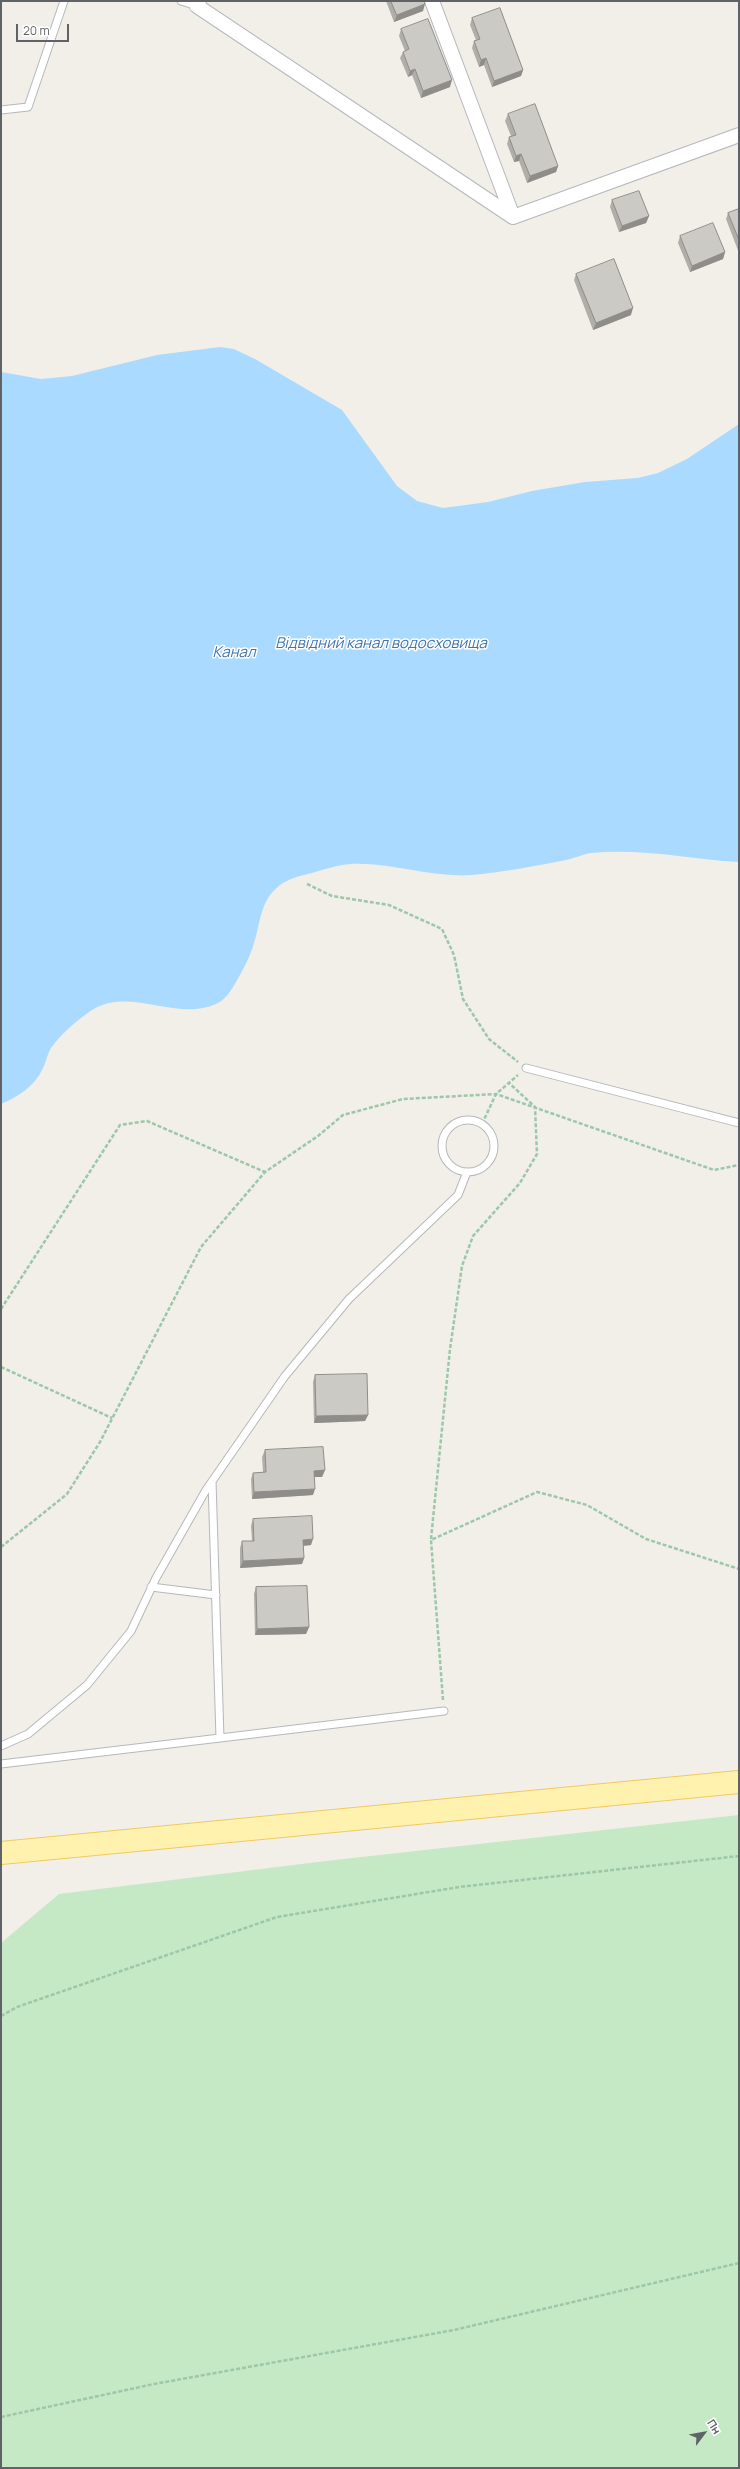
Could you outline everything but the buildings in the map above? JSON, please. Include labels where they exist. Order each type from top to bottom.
[{"type":"main road","points":[[1,1853],[739,1782]]},
{"type":"street","points":[[432,1],[513,217]]},
{"type":"street","points":[[198,4],[513,217]]},
{"type":"street","points":[[513,217],[739,135]]},
{"type":"lane","points":[[1,110],[28,107],[64,1]]},
{"type":"lane","points":[[181,1],[198,4]]},
{"type":"lane","points":[[526,1068],[739,1123]]},
{"type":"lane","points":[[465,1119],[482,1124],[493,1137],[493,1154],[483,1167],[467,1172],[451,1166],[445,1160],[442,1151],[443,1138],[450,1127],[465,1119]]},
{"type":"lane","points":[[1,1746],[28,1734],[87,1685],[131,1631],[151,1587],[212,1481],[285,1376],[349,1299],[458,1195],[467,1172]]},
{"type":"lane","points":[[212,1481],[220,1738]]},
{"type":"lane","points":[[151,1587],[216,1595]]},
{"type":"lane","points":[[1,1764],[444,1712]]},
{"type":"path","points":[[307,884],[332,896],[389,905],[442,929],[454,955],[463,999],[489,1039],[526,1068],[496,1094],[482,1124]]},
{"type":"path","points":[[444,1712],[431,1540],[450,1349],[462,1266],[473,1236],[520,1183],[537,1154],[535,1107],[509,1083]]},
{"type":"path","points":[[1,1547],[67,1494],[112,1418],[201,1247],[265,1172],[318,1136],[343,1115],[366,1107],[403,1098],[496,1094],[714,1170],[739,1165]]},
{"type":"path","points":[[1,1308],[120,1125],[147,1121],[265,1172]]},
{"type":"path","points":[[1,1367],[112,1418]]},
{"type":"path","points":[[431,1540],[537,1492],[587,1505],[646,1539],[739,1570]]},
{"type":"path","points":[[1,2016],[17,2007],[277,1917],[459,1887],[739,1856]]},
{"type":"path","points":[[1,2417],[154,2384],[454,2330],[739,2264]]},
{"type":"green space","points":[[739,1815],[739,2468],[1,2468],[1,1943],[59,1894],[326,1861]]},
{"type":"water","name":"Канал","points":[[220,347],[234,349],[255,359],[342,410],[397,486],[417,501],[443,508],[488,502],[532,491],[585,482],[638,478],[658,473],[687,459],[739,424],[739,862],[646,853],[609,852],[588,854],[566,860],[508,871],[472,875],[441,874],[381,865],[351,864],[331,867],[295,878],[280,885],[268,897],[262,911],[254,943],[248,958],[232,989],[222,1000],[216,1004],[201,1008],[185,1009],[122,1001],[107,1004],[92,1010],[81,1018],[55,1043],[51,1048],[40,1074],[31,1085],[14,1098],[1,1104],[1,372],[41,379],[72,376],[157,355]]},
{"type":"water label","name":"Відвідний канал водосховища","points":[[381,644]]}]
